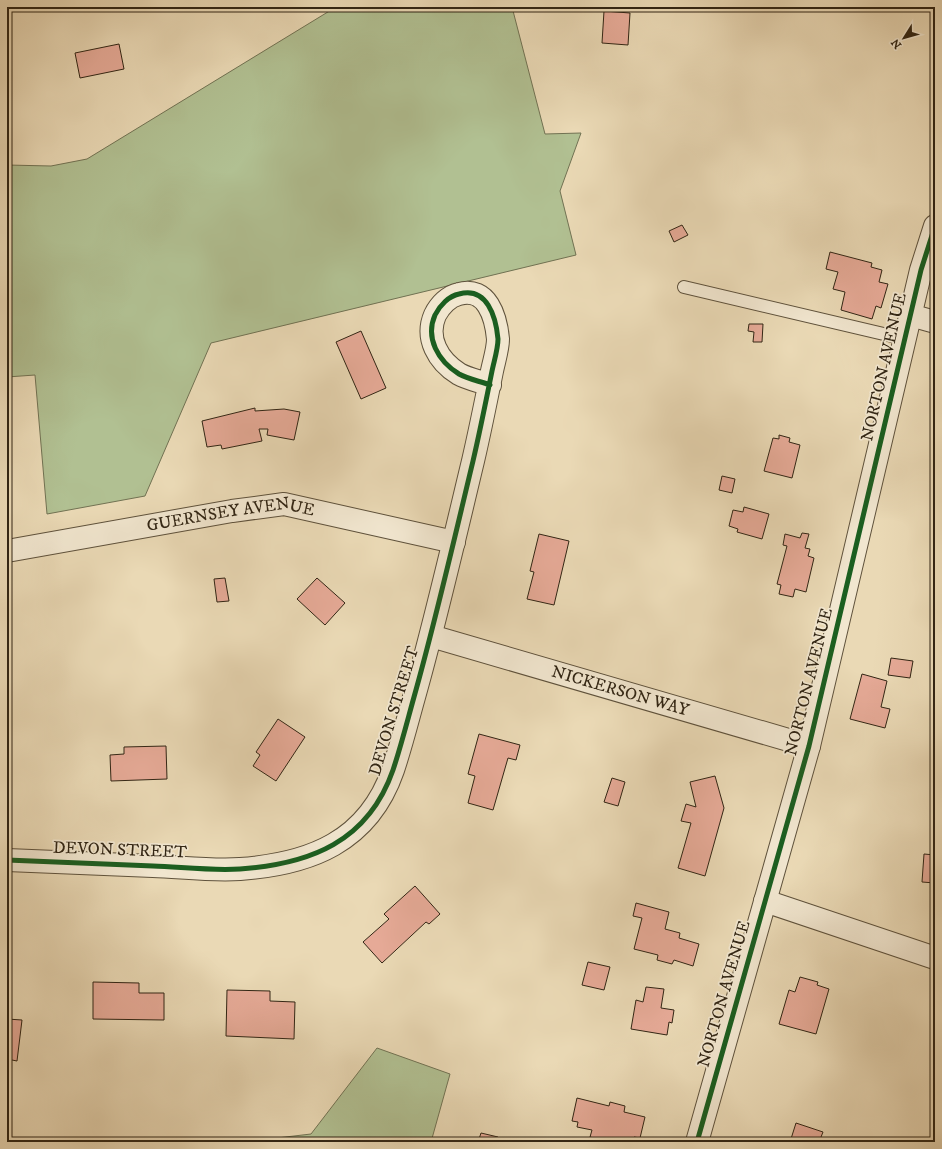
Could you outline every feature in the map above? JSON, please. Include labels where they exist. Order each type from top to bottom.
[{"type":"street","name":"NORTON AVENUE","points":[[697,1142],[809,746],[910,315],[921,270],[935,226]]},
{"type":"street","points":[[910,315],[935,322]]},
{"type":"street","name":"DEVON STREET","points":[[7,860],[238,869],[280,863],[300,858],[338,843],[354,832],[367,818],[386,786],[393,770],[431,636],[490,384]]},
{"type":"street","name":"GUERNSEY AVENUE","points":[[7,551],[238,510],[284,504],[454,542]]},
{"type":"street","name":"NICKERSON WAY","points":[[431,636],[809,746]]},
{"type":"street","points":[[765,901],[935,958]]},
{"type":"lane","points":[[684,288],[905,340]]},
{"type":"green space","points":[[336,7],[512,7],[545,134],[581,133],[560,191],[576,255],[211,343],[145,496],[47,514],[35,375],[7,377],[7,165],[51,166],[87,159]]},
{"type":"green space","points":[[377,1048],[450,1074],[431,1142],[243,1142],[311,1134]]},
{"type":"building","points":[[604,11],[630,13],[628,45],[602,43]]},
{"type":"building","points":[[119,44],[124,69],[80,78],[75,53]]},
{"type":"building","points":[[682,225],[688,235],[674,242],[669,231]]},
{"type":"building","points":[[830,252],[872,263],[871,267],[882,270],[879,282],[888,284],[881,308],[876,306],[872,319],[841,310],[845,292],[833,289],[838,272],[826,269]]},
{"type":"building","points":[[749,324],[763,324],[762,342],[753,342],[754,332],[748,331]]},
{"type":"building","points":[[361,331],[386,388],[361,399],[336,342]]},
{"type":"building","points":[[255,408],[255,411],[284,409],[300,412],[294,440],[267,435],[268,429],[259,429],[262,441],[222,449],[221,445],[207,447],[202,421]]},
{"type":"building","points":[[779,435],[790,438],[789,442],[800,445],[792,478],[764,471],[773,438],[779,439]]},
{"type":"building","points":[[722,476],[735,479],[732,493],[719,490]]},
{"type":"building","points":[[744,507],[769,514],[762,539],[737,532],[738,529],[729,526],[733,510],[743,512]]},
{"type":"building","points":[[802,533],[809,534],[805,548],[810,549],[808,556],[814,558],[806,592],[795,589],[793,597],[779,594],[781,585],[777,584],[787,546],[783,545],[785,534],[800,538]]},
{"type":"building","points":[[539,534],[569,541],[554,605],[527,599],[534,572],[530,571]]},
{"type":"building","points":[[225,578],[229,601],[217,602],[214,579]]},
{"type":"building","points":[[317,578],[345,603],[325,625],[297,599]]},
{"type":"building","points":[[891,658],[913,661],[910,678],[888,675]]},
{"type":"building","points":[[862,674],[887,681],[881,707],[890,709],[885,728],[850,719]]},
{"type":"building","points":[[278,719],[305,737],[276,781],[253,766],[260,755],[256,752]]},
{"type":"building","points":[[479,734],[520,745],[516,760],[508,758],[493,810],[468,803],[475,776],[468,774]]},
{"type":"building","points":[[166,746],[167,779],[111,781],[110,755],[124,754],[124,747]]},
{"type":"building","points":[[715,776],[724,808],[705,876],[678,868],[691,823],[681,821],[686,804],[696,807],[690,782]]},
{"type":"building","points":[[612,778],[625,782],[618,806],[604,802]]},
{"type":"building","points":[[924,854],[935,855],[935,883],[922,882]]},
{"type":"building","points":[[415,886],[440,914],[429,924],[426,922],[382,963],[363,942],[389,919],[384,914]]},
{"type":"building","points":[[636,903],[669,912],[665,929],[680,933],[679,938],[699,944],[693,966],[674,960],[672,964],[657,960],[658,955],[634,949],[642,918],[633,916]]},
{"type":"building","points":[[588,962],[610,967],[604,990],[582,985]]},
{"type":"building","points":[[800,977],[818,982],[817,985],[829,989],[816,1034],[779,1024],[789,990],[795,992]]},
{"type":"building","points":[[93,982],[139,983],[139,993],[164,993],[164,1020],[93,1019]]},
{"type":"building","points":[[646,987],[664,989],[661,1008],[674,1010],[672,1023],[669,1022],[667,1035],[631,1029],[636,1000],[643,1002]]},
{"type":"building","points":[[227,990],[270,991],[270,1001],[295,1002],[294,1039],[226,1036]]},
{"type":"building","points":[[7,1019],[22,1020],[17,1061],[7,1059]]},
{"type":"building","points":[[577,1098],[609,1106],[610,1102],[625,1106],[624,1112],[645,1117],[640,1138],[634,1137],[633,1142],[613,1139],[613,1142],[609,1142],[590,1137],[592,1130],[577,1127],[578,1122],[572,1121]]},
{"type":"building","points":[[796,1123],[823,1132],[819,1142],[790,1142]]},
{"type":"building","points":[[481,1133],[498,1137],[497,1142],[478,1142]]},
{"type":"cycle path","points":[[697,1142],[809,746],[921,270],[935,226]]},
{"type":"cycle path","points":[[7,860],[208,869],[240,869],[290,862],[333,845],[352,832],[368,815],[382,795],[399,752],[445,579],[476,450],[487,394],[490,382],[492,371],[497,351],[497,330],[488,305],[477,295],[469,293],[455,295],[445,302],[435,315],[432,324],[435,348],[445,363],[459,374],[470,379],[486,384],[490,385]]}]
